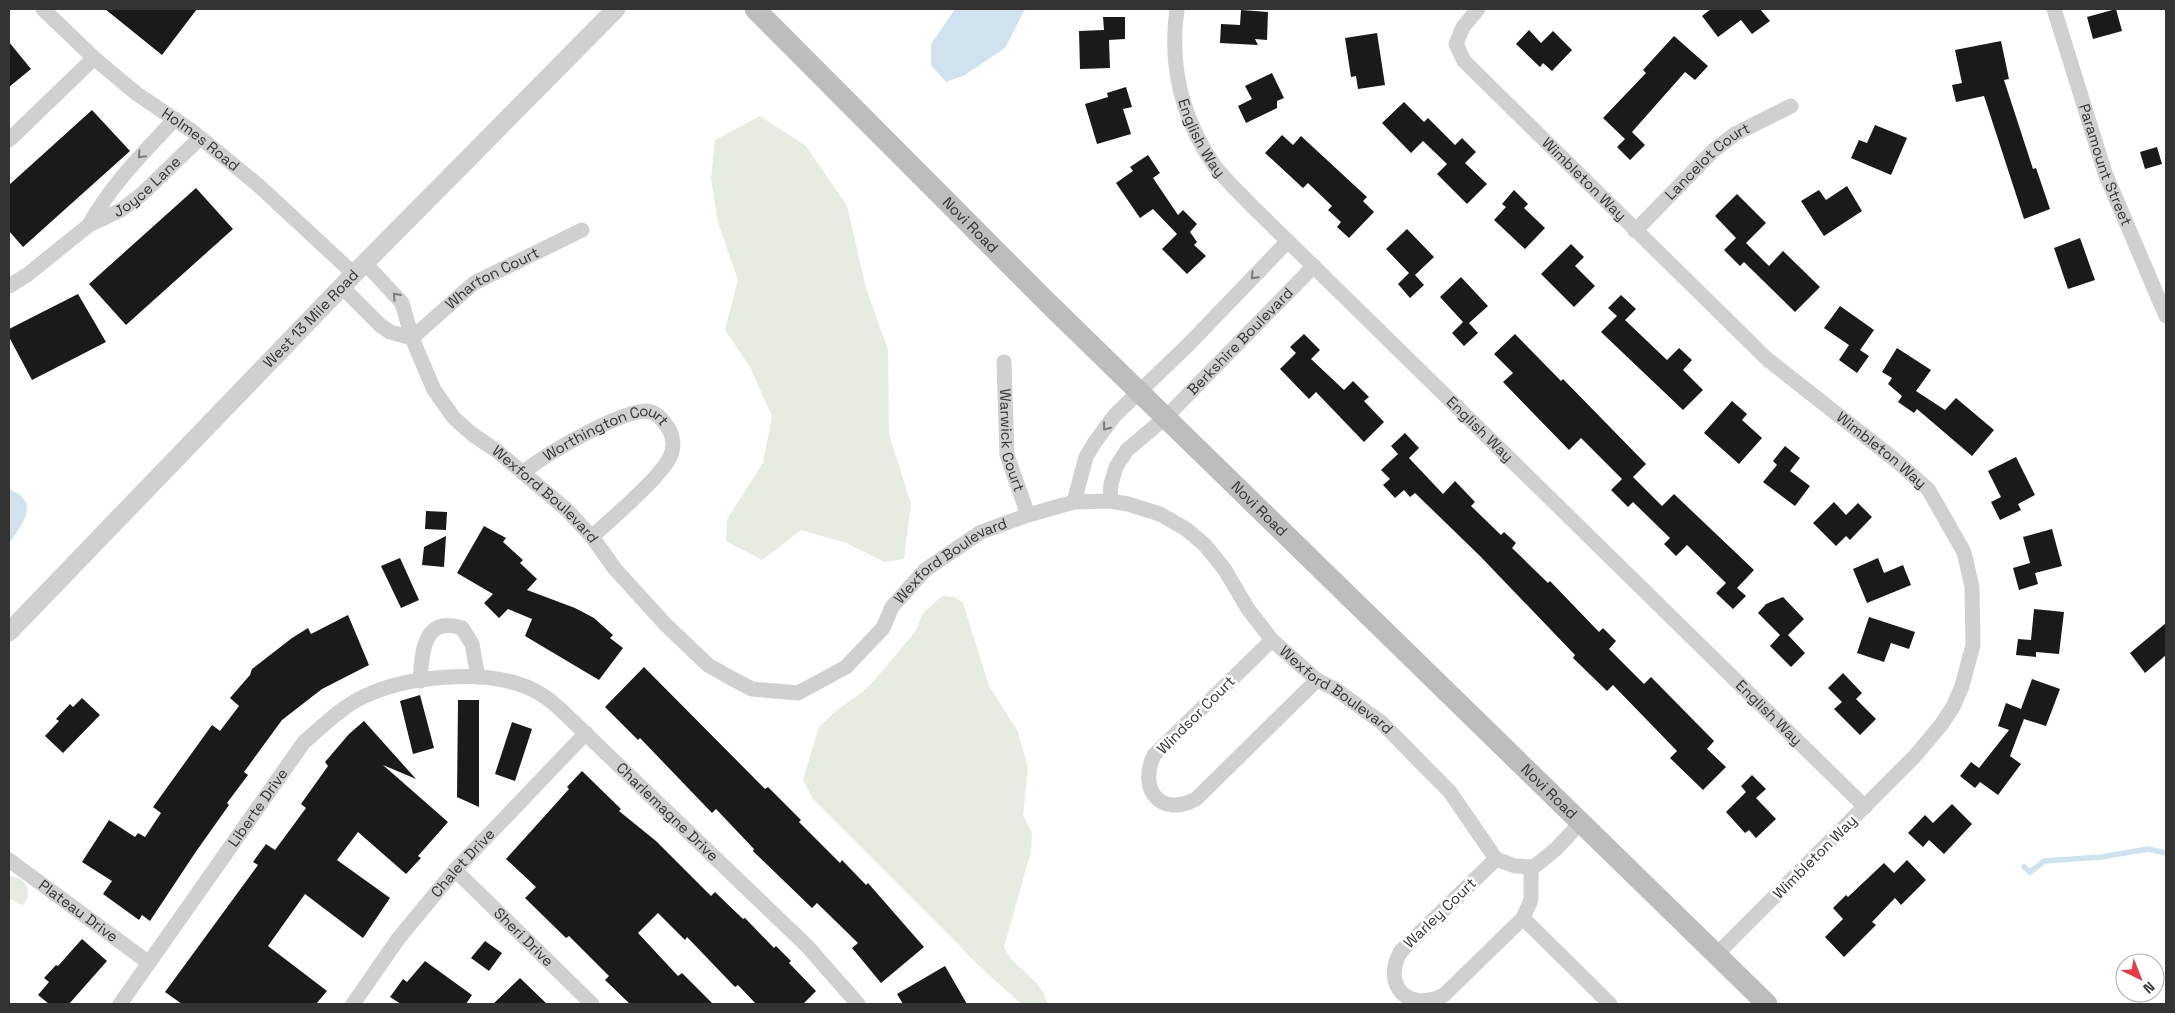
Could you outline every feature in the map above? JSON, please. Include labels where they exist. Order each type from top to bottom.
[{"type":"main road","name":"Novi Road","points":[[755,9],[1046,301],[1767,1004]]},
{"type":"street","name":"Holmes Road","points":[[43,9],[94,58],[137,94],[175,119],[258,185],[354,275]]},
{"type":"street","name":"West 13 Mile Road","points":[[9,632],[354,275],[616,9]]},
{"type":"street","name":"English Way","points":[[1177,9],[1174,50],[1178,87],[1188,118],[1215,166],[1288,241],[1865,807]]},
{"type":"street","name":"Wimbleton Way","points":[[1478,9],[1463,27],[1456,44],[1464,61],[1767,359],[1916,477],[1928,489],[1964,552],[1972,587],[1973,645],[1962,686],[1953,707],[1941,725],[1915,756],[1717,954]]},
{"type":"street","name":"Paramount Street","points":[[2054,9],[2105,173],[2165,308]]},
{"type":"street","points":[[9,140],[94,58]]},
{"type":"street","name":"Lancelot Court","points":[[1635,231],[1714,150],[1735,134],[1791,106]]},
{"type":"street","name":"Joyce Lane","points":[[88,225],[97,210],[131,166],[175,119]]},
{"type":"street","name":"Joyce Lane","points":[[9,286],[27,275],[88,225],[121,210],[142,195],[200,138]]},
{"type":"street","name":"Wharton Court","points":[[412,338],[474,282],[582,230]]},
{"type":"street","points":[[1074,502],[1086,457],[1095,442],[1139,390],[1188,345],[1288,241]]},
{"type":"street","name":"Berkshire Boulevard","points":[[1110,501],[1111,484],[1120,462],[1128,450],[1166,417],[1314,266]]},
{"type":"street","points":[[354,275],[380,326],[390,332],[412,338]]},
{"type":"street","name":"Wexford Boulevard","points":[[354,275],[402,303],[412,338],[434,390],[454,418],[567,510],[592,537],[621,576],[666,625],[708,664],[752,689],[798,693],[846,667],[883,628],[892,607],[925,570],[982,532],[1028,515],[1074,502],[1110,501],[1160,514],[1186,529],[1205,545],[1225,570],[1248,609],[1272,640],[1317,680],[1335,688],[1381,722],[1450,792],[1496,859]]},
{"type":"street","name":"Warwick Court","points":[[1004,362],[1007,455],[1028,515]]},
{"type":"street","name":"Worthington Court","points":[[523,473],[537,460],[617,420],[646,411],[656,414],[670,430],[673,440],[670,457],[659,472],[592,537]]},
{"type":"street","points":[[420,680],[426,641],[434,629],[449,624],[462,628],[472,644],[478,677]]},
{"type":"street","name":"Windsor Court","points":[[1272,640],[1154,755],[1149,766],[1148,778],[1150,790],[1157,799],[1166,805],[1178,806],[1196,799],[1317,680]]},
{"type":"street","name":"Charlemagne Drive","points":[[445,679],[478,677],[503,680],[544,695],[586,733],[807,946],[858,1004]]},
{"type":"street","name":"Liberte Drive","points":[[120,1004],[304,742],[343,708],[365,696],[392,685],[420,680],[445,679]]},
{"type":"street","name":"Chalet Drive","points":[[353,1004],[398,939],[455,870],[586,733]]},
{"type":"street","points":[[1496,859],[1515,866],[1531,867],[1542,862],[1581,822]]},
{"type":"street","name":"Warley Court","points":[[1496,859],[1401,951],[1395,962],[1394,974],[1397,985],[1404,995],[1414,1001],[1434,1000],[1444,995],[1523,918]]},
{"type":"street","name":"Plateau Drive","points":[[9,860],[149,963]]},
{"type":"street","points":[[1531,867],[1531,900],[1523,918],[1610,1004]]},
{"type":"street","name":"Sheri Drive","points":[[455,870],[592,1004]]},
{"type":"shaded area","points":[[760,116],[806,146],[847,206],[866,288],[888,350],[889,434],[911,504],[904,559],[885,562],[846,543],[801,530],[762,560],[726,541],[727,519],[763,463],[772,416],[750,367],[725,330],[738,280],[718,223],[711,178],[715,140]]},
{"type":"shaded area","points":[[942,596],[955,597],[963,603],[989,686],[1018,732],[1028,768],[1023,815],[1032,833],[1031,851],[1004,947],[1014,962],[1040,988],[1047,1004],[1021,1004],[988,974],[813,799],[803,780],[819,727],[837,710],[865,690],[915,632],[924,612]]},
{"type":"shaded area","points":[[9,876],[18,878],[26,885],[28,897],[24,905],[18,904],[12,899],[9,902]]},
{"type":"water","points":[[955,9],[1025,9],[1005,48],[965,75],[946,82],[931,65],[931,44]]},
{"type":"water","points":[[9,489],[25,501],[27,507],[23,521],[9,544]]},
{"type":"building","points":[[105,9],[197,9],[162,55]]},
{"type":"building","points":[[1711,9],[1760,9],[1770,21],[1752,34],[1741,20],[1718,37],[1702,16]]},
{"type":"building","points":[[2116,9],[2122,31],[2093,39],[2087,17]]},
{"type":"building","points":[[1241,10],[1268,12],[1267,40],[1255,39],[1258,45],[1220,43],[1221,24],[1240,25]]},
{"type":"building","points":[[1103,17],[1125,17],[1125,39],[1109,40],[1110,68],[1080,69],[1079,31],[1104,30]]},
{"type":"building","points":[[1529,30],[1541,43],[1553,31],[1572,50],[1552,71],[1543,63],[1540,67],[1516,44]]},
{"type":"building","points":[[1377,33],[1385,85],[1358,89],[1356,76],[1351,77],[1345,38]]},
{"type":"building","points":[[1674,36],[1708,66],[1695,80],[1685,72],[1632,132],[1645,145],[1630,160],[1617,147],[1625,139],[1603,118],[1646,73],[1643,70]]},
{"type":"building","points":[[2001,41],[2009,79],[2004,80],[2033,169],[2036,168],[2050,209],[2024,219],[1984,96],[1956,102],[1952,85],[1962,83],[1955,50]]},
{"type":"building","points":[[9,42],[31,69],[9,87]]},
{"type":"building","points":[[1272,73],[1284,98],[1277,101],[1277,108],[1246,123],[1238,106],[1252,99],[1245,86]]},
{"type":"building","points":[[1126,87],[1132,107],[1123,109],[1131,134],[1097,144],[1085,104],[1108,97],[1107,93]]},
{"type":"building","points":[[1404,102],[1424,122],[1428,118],[1455,145],[1462,138],[1476,152],[1465,163],[1487,184],[1467,204],[1437,174],[1447,164],[1423,141],[1411,153],[1382,123]]},
{"type":"building","points":[[92,110],[130,151],[23,247],[9,231],[9,185]]},
{"type":"building","points":[[1875,125],[1907,138],[1891,175],[1851,158],[1859,140],[1867,143]]},
{"type":"building","points":[[1282,135],[1293,145],[1301,136],[1367,197],[1363,201],[1374,212],[1349,238],[1337,227],[1341,222],[1328,210],[1332,206],[1308,183],[1303,188],[1265,153]]},
{"type":"building","points":[[2157,147],[2162,164],[2145,169],[2140,152]]},
{"type":"building","points":[[1148,155],[1160,173],[1153,178],[1178,215],[1183,210],[1197,224],[1190,232],[1197,242],[1194,245],[1206,256],[1187,274],[1162,249],[1177,234],[1153,209],[1140,218],[1116,183],[1133,171],[1130,167]]},
{"type":"building","points":[[1847,186],[1862,211],[1824,236],[1801,201],[1819,190],[1826,200]]},
{"type":"building","points":[[196,188],[233,229],[126,325],[89,284]]},
{"type":"building","points":[[1514,190],[1528,204],[1524,208],[1545,228],[1525,249],[1494,220],[1506,207],[1502,204]]},
{"type":"building","points":[[1737,194],[1766,223],[1746,243],[1769,266],[1783,251],[1820,287],[1795,312],[1744,262],[1740,266],[1724,250],[1736,238],[1715,216]]},
{"type":"building","points":[[1407,229],[1434,257],[1415,275],[1424,285],[1410,298],[1398,284],[1409,273],[1386,249]]},
{"type":"building","points":[[2080,238],[2095,280],[2068,289],[2054,248]]},
{"type":"building","points":[[1571,244],[1584,257],[1575,266],[1595,286],[1574,307],[1541,274]]},
{"type":"building","points":[[1461,277],[1488,306],[1469,323],[1478,333],[1464,346],[1452,333],[1463,322],[1440,297]]},
{"type":"building","points":[[78,294],[106,342],[32,380],[9,337],[9,329]]},
{"type":"building","points":[[1621,295],[1636,309],[1625,320],[1667,360],[1679,348],[1692,360],[1683,370],[1703,390],[1683,410],[1601,332],[1617,316],[1608,308]]},
{"type":"building","points":[[1840,306],[1874,330],[1860,350],[1869,356],[1857,373],[1839,360],[1849,345],[1824,328]]},
{"type":"building","points":[[1304,334],[1320,350],[1311,359],[1344,390],[1353,381],[1369,397],[1364,401],[1384,422],[1364,442],[1316,392],[1309,399],[1280,369],[1296,353],[1290,347]]},
{"type":"building","points":[[1515,334],[1561,381],[1563,379],[1646,464],[1633,477],[1662,506],[1674,494],[1754,570],[1737,588],[1746,596],[1733,609],[1716,593],[1726,583],[1687,545],[1676,556],[1664,544],[1670,538],[1633,502],[1628,507],[1611,490],[1622,479],[1581,438],[1569,450],[1503,382],[1513,373],[1494,354]]},
{"type":"building","points":[[1897,348],[1931,370],[1916,391],[1945,410],[1956,398],[1994,430],[1972,456],[1917,409],[1914,413],[1898,402],[1902,396],[1888,384],[1892,378],[1882,372]]},
{"type":"building","points":[[1732,401],[1747,414],[1742,420],[1762,438],[1739,464],[1704,433]]},
{"type":"building","points":[[1405,433],[1419,448],[1409,458],[1443,494],[1455,481],[1475,502],[1471,506],[1501,535],[1504,532],[1516,543],[1512,548],[1548,583],[1550,581],[1599,632],[1603,628],[1616,641],[1609,649],[1644,684],[1651,677],[1714,741],[1707,749],[1726,767],[1703,790],[1670,758],[1677,751],[1613,685],[1607,691],[1573,658],[1575,655],[1480,556],[1415,493],[1410,497],[1404,490],[1395,498],[1383,485],[1390,479],[1381,470],[1398,454],[1391,446]]},
{"type":"building","points":[[1785,446],[1800,458],[1790,471],[1810,486],[1795,506],[1763,482],[1777,465],[1773,461]]},
{"type":"building","points":[[2016,457],[2035,495],[2018,504],[2021,510],[2000,520],[1991,502],[2001,497],[1988,471]]},
{"type":"building","points":[[1834,502],[1846,515],[1858,503],[1872,517],[1850,540],[1846,536],[1836,546],[1813,523]]},
{"type":"building","points":[[426,511],[447,512],[446,530],[425,529]]},
{"type":"building","points":[[484,526],[506,538],[503,542],[523,560],[520,563],[537,579],[527,590],[575,608],[594,618],[613,635],[610,638],[623,648],[599,680],[525,636],[532,619],[508,609],[499,618],[484,603],[493,594],[457,573]]},
{"type":"building","points":[[2052,529],[2062,566],[2035,573],[2038,584],[2019,590],[2013,568],[2030,563],[2023,537]]},
{"type":"building","points":[[446,536],[444,567],[422,565],[424,547]]},
{"type":"building","points":[[400,558],[419,600],[401,608],[381,566]]},
{"type":"building","points":[[1878,558],[1884,573],[1903,565],[1911,585],[1867,603],[1853,569]]},
{"type":"building","points":[[1783,597],[1804,619],[1788,635],[1805,653],[1791,667],[1770,646],[1780,635],[1758,613],[1766,604]]},
{"type":"building","points":[[2034,609],[2064,612],[2059,654],[2036,652],[2036,657],[2016,655],[2018,639],[2031,640]]},
{"type":"building","points":[[348,615],[369,665],[322,689],[282,720],[244,772],[248,775],[227,803],[229,805],[150,921],[142,915],[139,920],[103,894],[112,881],[82,862],[109,820],[135,837],[138,833],[145,837],[161,813],[153,807],[212,725],[220,731],[239,706],[230,698],[250,675],[252,669],[308,628],[311,634]]},
{"type":"building","points":[[1869,617],[1915,632],[1909,649],[1891,643],[1884,662],[1857,653]]},
{"type":"building","points":[[2166,623],[2166,655],[2145,673],[2130,653]]},
{"type":"building","points":[[644,667],[765,789],[768,787],[801,820],[799,822],[840,863],[842,860],[866,885],[868,883],[924,947],[881,983],[852,948],[858,943],[817,903],[812,908],[753,851],[754,849],[716,809],[712,813],[640,738],[638,740],[605,707]]},
{"type":"building","points":[[1843,673],[1862,693],[1856,699],[1876,719],[1860,735],[1834,709],[1842,702],[1828,688]]},
{"type":"building","points":[[2032,679],[2060,689],[2046,726],[2024,719],[2010,756],[2021,764],[1998,795],[1980,782],[1975,788],[1960,776],[1971,762],[1979,768],[2009,730],[1998,726],[2006,703],[2021,709]]},
{"type":"building","points":[[420,695],[434,748],[413,754],[400,701]]},
{"type":"building","points":[[82,698],[100,715],[63,753],[45,736],[59,721],[56,719],[70,704],[73,707]]},
{"type":"building","points":[[458,700],[479,700],[479,807],[457,797]]},
{"type":"building","points":[[364,721],[416,779],[383,765],[448,822],[418,856],[421,858],[406,874],[358,832],[337,860],[390,898],[363,938],[305,894],[268,946],[327,991],[316,1004],[182,1004],[165,992],[258,865],[253,862],[266,844],[275,850],[306,808],[301,804],[328,766],[325,762],[349,734]]},
{"type":"building","points":[[512,722],[532,729],[515,781],[495,774]]},
{"type":"building","points":[[582,771],[621,809],[619,811],[656,841],[711,896],[715,892],[743,919],[745,918],[774,948],[776,946],[791,961],[789,963],[816,991],[803,1004],[756,1004],[738,985],[735,987],[687,937],[685,940],[658,913],[638,933],[678,976],[682,973],[713,1004],[630,1004],[605,980],[609,976],[569,936],[566,938],[525,898],[536,887],[506,859],[569,789],[567,787]]},
{"type":"building","points":[[1752,775],[1766,789],[1756,798],[1776,819],[1756,838],[1749,830],[1745,833],[1726,812],[1746,792],[1741,786]]},
{"type":"building","points":[[1952,804],[1972,824],[1944,854],[1929,840],[1923,847],[1908,833],[1925,815],[1933,823]]},
{"type":"building","points":[[1907,860],[1926,880],[1901,905],[1895,898],[1872,922],[1876,925],[1844,957],[1825,937],[1843,919],[1833,908],[1846,895],[1848,897],[1884,863],[1894,873]]},
{"type":"building","points":[[82,939],[107,961],[69,1004],[49,1004],[38,995],[49,982],[44,978],[56,965],[58,966]]},
{"type":"building","points":[[485,941],[502,953],[489,971],[471,958]]},
{"type":"building","points":[[425,961],[472,995],[466,1004],[401,1004],[390,997],[403,979],[407,982]]},
{"type":"building","points":[[945,966],[967,1004],[903,1004],[897,994]]},
{"type":"building","points":[[520,978],[547,1004],[493,1004]]},
{"type":"waterway","points":[[2024,867],[2030,872],[2044,861],[2101,857],[2148,849],[2166,853]]}]
